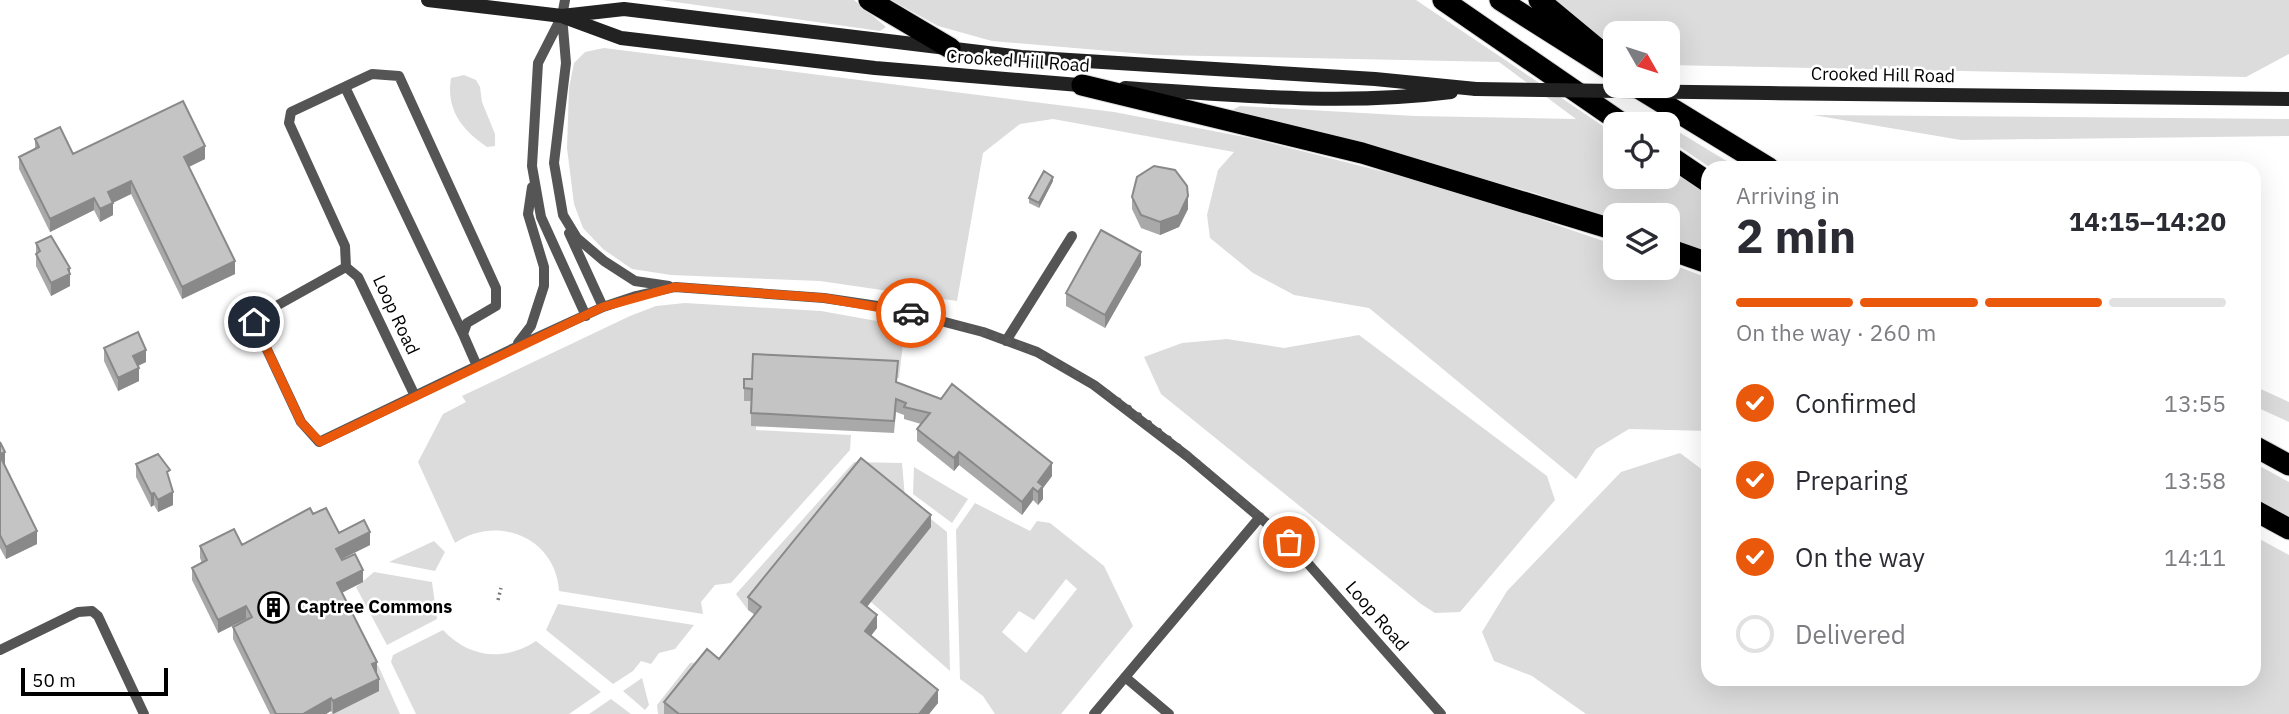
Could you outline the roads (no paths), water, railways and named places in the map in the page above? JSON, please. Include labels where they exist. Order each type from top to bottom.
[{"type":"highway","points":[[869,0],[950,48]]},
{"type":"highway","points":[[1443,0],[1606,112]]},
{"type":"highway","points":[[1500,0],[1603,65]]},
{"type":"highway","points":[[1539,0],[1603,53]]},
{"type":"highway","points":[[1082,85],[1362,153],[1603,226]]},
{"type":"highway","points":[[1654,98],[1758,161]]},
{"type":"highway","points":[[1659,98],[1674,110]]},
{"type":"highway","points":[[1680,163],[1701,177]]},
{"type":"highway","points":[[1680,253],[1701,261]]},
{"type":"highway","points":[[2261,450],[2286,463]]},
{"type":"highway","points":[[2261,514],[2289,529]]},
{"type":"main road","name":"Crooked Hill Road","points":[[428,0],[562,16],[624,9],[1021,57],[1476,89],[2289,99]]},
{"type":"main road","name":"Crooked Hill Road","points":[[562,16],[621,38],[875,68],[1082,85],[1411,97],[1476,89]]},
{"type":"lane","points":[[565,0],[562,16],[566,63],[554,163],[563,215],[603,307]]},
{"type":"lane","points":[[514,348],[531,327],[544,286],[544,267],[528,214],[533,181],[532,136],[538,63],[562,16]]},
{"type":"lane","points":[[346,267],[345,246],[289,123],[291,113],[372,74],[399,76],[496,288],[496,306],[467,323],[463,334]]},
{"type":"lane","points":[[345,87],[477,366]]},
{"type":"lane","points":[[533,181],[547,233],[586,316]]},
{"type":"lane","points":[[563,215],[577,238],[604,261],[635,281],[675,287]]},
{"type":"lane","points":[[1006,341],[1072,236]]},
{"type":"lane","name":"Loop Road","points":[[415,396],[358,277],[346,267],[269,310],[254,322],[301,422],[320,442],[603,307],[675,287],[824,298],[891,308],[1006,341],[1037,352],[1094,384],[1187,456],[1289,542],[1441,714]]},
{"type":"lane","points":[[1094,714],[1259,517]]},
{"type":"lane","points":[[0,650],[78,612],[92,611],[98,616],[144,714]]},
{"type":"lane","points":[[1125,677],[1169,714]]},
{"type":"place","name":"Captree Commons","points":[[274,607]]}]
